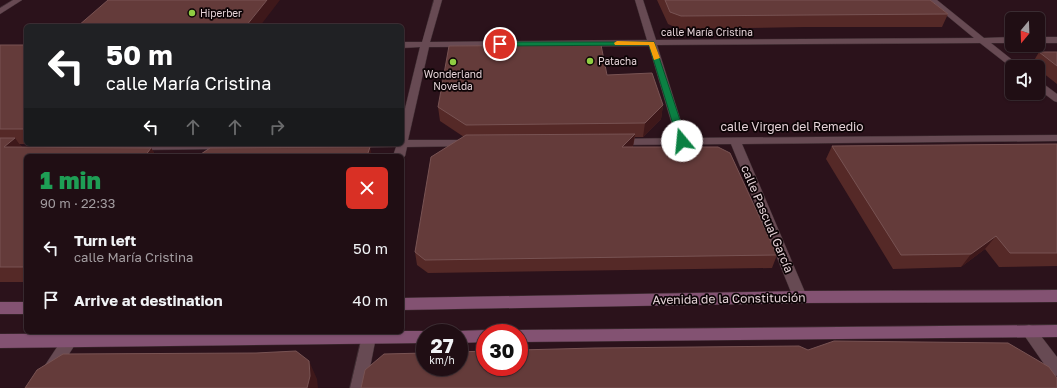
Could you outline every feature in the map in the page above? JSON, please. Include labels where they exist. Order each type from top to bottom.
[{"type":"street","points":[[0,12],[18,0]]},
{"type":"street","points":[[404,135],[425,45],[438,0]]},
{"type":"street","points":[[639,0],[682,141]]},
{"type":"street","points":[[932,0],[1007,60]]},
{"type":"street","name":"calle María Cristina","points":[[404,45],[1005,40]]},
{"type":"street","points":[[1045,40],[1057,40]]},
{"type":"street","points":[[1045,90],[1057,100]]},
{"type":"street","name":"calle Virgen del Remedio","points":[[605,142],[1057,138]]},
{"type":"street","name":"calle Pascual García","points":[[734,141],[800,297]]},
{"type":"street","points":[[404,144],[480,143]]},
{"type":"street","points":[[40,148],[198,146]]},
{"type":"street","points":[[193,154],[198,146]]},
{"type":"street","name":"Avenida de la Constitución","points":[[404,304],[800,297],[1057,296]]},
{"type":"street","points":[[0,308],[24,308]]},
{"type":"street","points":[[1029,331],[1057,370]]},
{"type":"street","points":[[528,336],[1057,331]]},
{"type":"street","points":[[0,341],[416,337]]},
{"type":"street","points":[[358,388],[368,338]]},
{"type":"street","points":[[38,388],[70,340]]},
{"type":"building","name":"Hiperber","points":[[108,0],[267,0],[248,24],[80,24]]},
{"type":"building","points":[[665,0],[930,0],[948,14],[681,16],[670,12]]},
{"type":"building","points":[[0,45],[24,45],[24,129],[0,129]]},
{"type":"building","points":[[601,45],[607,75],[652,73],[663,105],[645,123],[466,125],[438,107],[449,46]]},
{"type":"building","points":[[1039,52],[1057,52],[1057,66]]},
{"type":"building","points":[[635,134],[622,147],[718,147],[730,153],[777,255],[425,260],[415,252],[431,157],[466,135]]},
{"type":"building","points":[[0,138],[15,138],[4,147],[151,148],[146,154],[24,154],[24,267],[0,267]]},
{"type":"building","points":[[1057,144],[1057,253],[1010,253],[996,236],[971,254],[901,255],[832,146]]},
{"type":"building","points":[[370,147],[368,154],[201,154],[210,148]]},
{"type":"building","points":[[834,341],[1008,343],[1049,367],[1057,378],[1057,388],[361,388],[365,370],[384,354],[416,353],[416,376],[468,376],[468,352],[476,351],[476,376],[528,376],[528,350],[799,346],[808,350]]},
{"type":"building","points":[[296,351],[309,361],[310,376],[307,388],[25,388],[37,370],[63,354],[256,353]]},
{"type":"slow traffic","points":[[617,43],[652,43],[657,58]]},
{"type":"place","name":"Hiperber","points":[[192,13]]},
{"type":"place","name":"Patacha","points":[[590,61]]},
{"type":"place","name":"Wonderland Novelda","points":[[453,62]]},
{"type":"route","points":[[500,44],[652,43],[682,141]]}]
